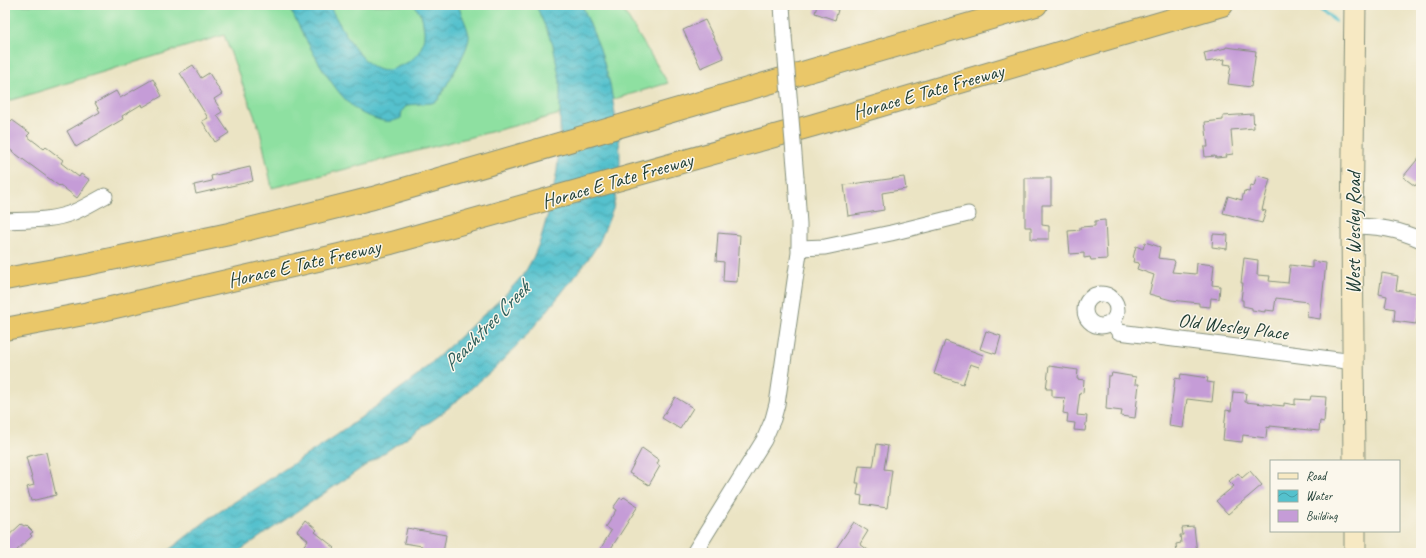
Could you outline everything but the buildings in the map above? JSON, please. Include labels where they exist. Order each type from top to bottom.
[{"type":"highway","points":[[5,279],[83,265],[229,234],[373,198],[1036,5]]},
{"type":"highway","name":"Horace E Tate Freeway","points":[[5,329],[89,313],[392,243],[814,125],[1222,5]]},
{"type":"street","points":[[694,553],[764,440],[773,419],[777,404],[799,248],[796,178],[782,5]]},
{"type":"street","name":"West Wesley Road","points":[[1354,460],[1352,226],[1355,5]]},
{"type":"street","points":[[5,221],[40,220],[61,216],[73,212],[105,196]]},
{"type":"street","points":[[799,248],[824,247],[891,233],[968,214]]},
{"type":"street","points":[[1352,226],[1374,226],[1390,229],[1408,234],[1421,240]]},
{"type":"street","name":"Old Wesley Place","points":[[1112,322],[1119,332],[1354,362]]},
{"type":"street","points":[[1355,532],[1355,553]]},
{"type":"green space","points":[[5,5],[620,5],[668,83],[584,108],[272,188],[260,131],[224,35],[5,102]]},
{"type":"water","points":[[288,5],[329,5],[343,31],[356,50],[370,65],[380,70],[390,70],[409,62],[421,49],[424,37],[423,22],[421,15],[414,5],[458,5],[468,31],[469,41],[462,57],[438,100],[432,103],[407,105],[402,111],[401,118],[394,121],[384,121],[362,113],[349,103],[339,92],[319,63]]},
{"type":"water","name":"Peachtree Creek","points":[[536,5],[582,5],[600,49],[610,84],[619,138],[620,174],[613,209],[599,243],[589,258],[544,315],[520,342],[495,368],[440,415],[236,553],[165,553],[210,518],[337,435],[416,377],[504,296],[524,274],[540,241],[550,207],[557,171],[560,135],[560,81],[553,45]]},
{"type":"waterway","points":[[1318,5],[1335,21]]}]
